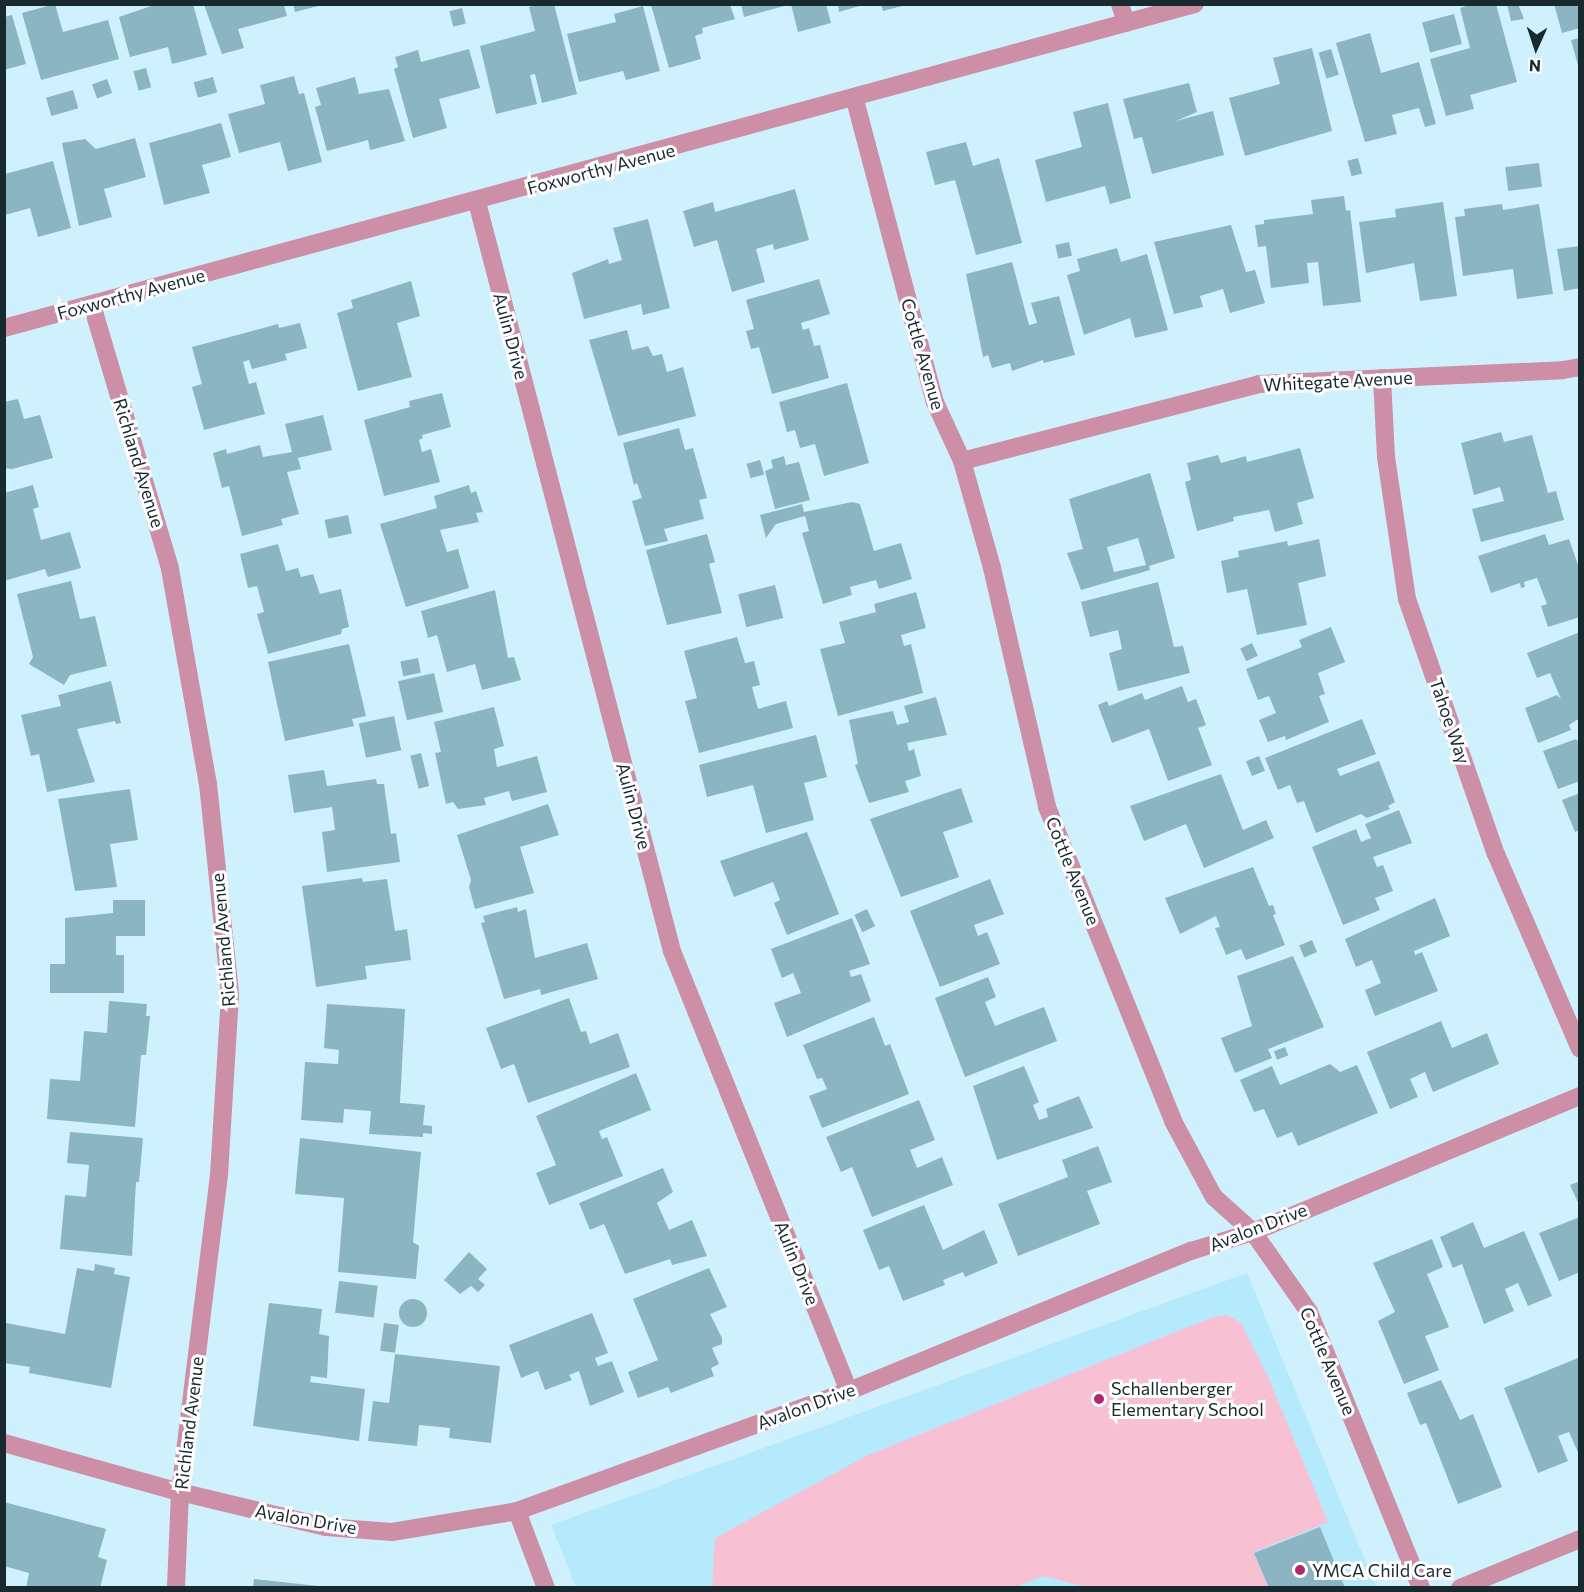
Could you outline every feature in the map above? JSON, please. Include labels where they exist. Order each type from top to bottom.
[{"type":"street","points":[[1120,4],[1126,23]]},
{"type":"street","name":"Foxworthy Avenue","points":[[4,328],[855,100],[1195,4]]},
{"type":"street","name":"Cottle Avenue","points":[[855,100],[933,400],[962,461],[992,568],[1047,807],[1173,1121],[1214,1197],[1253,1232],[1309,1312],[1421,1587]]},
{"type":"street","name":"Aulin Drive","points":[[477,202],[672,951],[849,1391]]},
{"type":"street","name":"Richland Avenue","points":[[92,304],[170,569],[208,784],[230,995],[219,1175],[180,1492],[176,1587]]},
{"type":"street","name":"Whitegate Avenue","points":[[962,461],[1259,384],[1563,370],[1580,366]]},
{"type":"street","name":"Tahoe Way","points":[[1382,378],[1386,457],[1407,599],[1496,854],[1580,1049]]},
{"type":"street","name":"Avalon Drive","points":[[4,1443],[180,1492],[326,1527],[392,1532],[517,1511],[849,1391],[1191,1251],[1253,1232],[1580,1096]]},
{"type":"street","points":[[517,1511],[546,1587]]},
{"type":"street","points":[[1460,1587],[1580,1539]]},
{"type":"shaded area","name":"Schallenberger Elementary School","points":[[1247,1273],[1376,1587],[576,1587],[551,1525]]},
{"type":"shaded area","name":"Schallenberger Elementary School","points":[[1228,1315],[1241,1323],[1269,1379],[1328,1522],[1254,1552],[1268,1587],[1086,1587],[1043,1576],[1013,1588],[712,1588],[715,1538],[868,1455],[1213,1317]]},
{"type":"building","points":[[55,4],[63,32],[108,20],[119,59],[41,80],[22,13]]},
{"type":"building","points":[[157,4],[193,4],[207,55],[172,64],[168,47],[130,57],[119,17]]},
{"type":"building","points":[[293,4],[322,4],[322,5],[295,12]]},
{"type":"building","points":[[554,4],[577,94],[542,103],[535,74],[530,75],[537,104],[496,114],[480,46],[535,31],[529,7]]},
{"type":"building","points":[[741,4],[788,4],[788,5],[744,17]]},
{"type":"building","points":[[791,4],[826,4],[831,23],[798,32]]},
{"type":"building","points":[[838,4],[863,4],[863,5],[839,12]]},
{"type":"building","points":[[881,4],[906,4],[906,5],[883,11]]},
{"type":"building","points":[[1473,4],[1496,4],[1517,82],[1470,95],[1474,109],[1446,116],[1430,59],[1470,48],[1460,8]]},
{"type":"building","points":[[1507,4],[1518,4],[1524,19],[1511,21]]},
{"type":"building","points":[[1554,4],[1580,4],[1580,28],[1562,33]]},
{"type":"building","points":[[204,5],[284,5],[287,16],[238,29],[244,48],[222,54]]},
{"type":"building","points":[[651,5],[730,5],[735,19],[702,28],[703,33],[695,36],[701,59],[669,68]]},
{"type":"building","points":[[643,6],[660,71],[626,80],[623,71],[579,82],[567,34],[616,22],[614,14]]},
{"type":"building","points":[[462,8],[466,24],[453,27],[449,11]]},
{"type":"building","points":[[1454,14],[1462,44],[1430,52],[1422,23]]},
{"type":"building","points":[[12,15],[26,64],[4,70],[4,17]]},
{"type":"building","points":[[1370,33],[1381,73],[1419,62],[1436,124],[1425,127],[1419,108],[1392,115],[1397,134],[1365,142],[1336,43]]},
{"type":"building","points":[[1580,38],[1580,69],[1579,69],[1571,40]]},
{"type":"building","points":[[1312,48],[1332,131],[1245,156],[1229,98],[1280,84],[1273,58]]},
{"type":"building","points":[[469,49],[480,88],[439,99],[447,128],[413,138],[394,69],[398,67],[395,57],[418,50],[421,62]]},
{"type":"building","points":[[1331,49],[1339,75],[1326,79],[1319,53]]},
{"type":"building","points":[[146,68],[151,87],[139,91],[133,71]]},
{"type":"building","points":[[294,76],[299,94],[304,93],[322,162],[288,171],[280,142],[239,153],[228,114],[265,104],[260,85]]},
{"type":"building","points":[[213,77],[217,92],[198,98],[194,82]]},
{"type":"building","points":[[355,77],[359,94],[389,89],[405,141],[370,150],[368,140],[327,151],[315,107],[321,105],[316,88]]},
{"type":"building","points":[[107,79],[112,93],[97,99],[92,84]]},
{"type":"building","points":[[1189,83],[1197,112],[1176,121],[1213,111],[1224,155],[1152,174],[1142,137],[1134,139],[1123,99]]},
{"type":"building","points":[[73,90],[78,108],[51,116],[46,98]]},
{"type":"building","points":[[1108,103],[1131,198],[1110,204],[1105,186],[1046,202],[1035,160],[1082,147],[1073,112]]},
{"type":"building","points":[[221,123],[231,157],[202,165],[210,193],[164,205],[149,143]]},
{"type":"building","points":[[135,138],[146,177],[104,189],[112,217],[79,226],[62,143],[85,139],[96,149]]},
{"type":"building","points":[[966,142],[973,166],[999,158],[1022,243],[976,255],[955,180],[935,185],[926,152]]},
{"type":"building","points":[[1358,158],[1362,173],[1352,176],[1347,161]]},
{"type":"building","points":[[53,161],[71,228],[38,237],[30,208],[5,215],[5,174]]},
{"type":"building","points":[[1539,163],[1542,187],[1508,191],[1505,167]]},
{"type":"building","points":[[795,189],[809,240],[774,250],[773,244],[756,249],[765,282],[732,292],[717,240],[694,247],[683,211],[713,202],[715,212]]},
{"type":"building","points":[[1344,196],[1346,211],[1350,210],[1361,302],[1323,306],[1318,262],[1307,263],[1309,283],[1271,288],[1266,246],[1258,247],[1255,225],[1264,224],[1264,220],[1313,214],[1311,200]]},
{"type":"building","points":[[1443,202],[1457,296],[1420,301],[1414,263],[1366,273],[1359,222],[1396,217],[1395,209]]},
{"type":"building","points":[[1502,204],[1503,210],[1539,204],[1553,294],[1517,299],[1513,269],[1463,276],[1455,217],[1465,216],[1464,209]]},
{"type":"building","points":[[648,219],[670,308],[643,315],[641,304],[584,319],[572,273],[608,259],[609,264],[622,260],[613,228]]},
{"type":"building","points":[[1231,225],[1246,272],[1255,270],[1265,303],[1230,313],[1223,289],[1200,296],[1203,307],[1174,314],[1154,242]]},
{"type":"building","points":[[1069,242],[1072,256],[1058,259],[1055,245]]},
{"type":"building","points":[[1580,246],[1580,288],[1564,291],[1557,249]]},
{"type":"building","points":[[1117,248],[1121,262],[1147,254],[1168,330],[1135,338],[1130,318],[1084,335],[1067,275],[1080,271],[1077,259]]},
{"type":"building","points":[[1012,262],[1029,325],[1037,323],[1031,303],[1059,296],[1075,355],[1044,363],[1043,360],[1012,371],[1010,363],[992,368],[988,355],[983,357],[966,274]]},
{"type":"building","points":[[819,279],[830,314],[801,323],[803,330],[809,328],[814,346],[820,345],[829,378],[772,394],[759,347],[751,349],[746,331],[754,329],[746,300]]},
{"type":"building","points":[[411,281],[420,316],[397,323],[412,377],[358,391],[337,313],[353,308],[351,300]]},
{"type":"building","points":[[300,323],[307,348],[285,354],[287,360],[252,369],[249,360],[243,362],[249,384],[256,382],[265,414],[204,430],[192,387],[202,384],[192,347],[278,324],[279,328]]},
{"type":"building","points":[[627,330],[632,350],[648,346],[653,356],[662,354],[667,372],[683,367],[696,416],[618,436],[589,340]]},
{"type":"building","points":[[847,383],[869,463],[824,476],[815,444],[800,448],[795,430],[787,432],[779,402]]},
{"type":"building","points":[[442,393],[451,427],[422,435],[423,438],[419,440],[422,452],[431,449],[440,482],[384,496],[364,420],[410,407],[409,401]]},
{"type":"building","points":[[18,399],[24,419],[40,415],[53,458],[12,469],[4,468],[4,402]]},
{"type":"building","points":[[323,415],[332,450],[298,458],[301,469],[287,472],[299,514],[281,519],[283,525],[242,536],[229,486],[222,488],[213,453],[226,449],[227,454],[260,445],[263,457],[292,452],[285,424]]},
{"type":"building","points":[[679,428],[685,450],[693,448],[707,498],[699,500],[704,519],[664,529],[668,541],[645,546],[632,501],[642,498],[637,483],[634,485],[623,443]]},
{"type":"building","points":[[1501,432],[1504,442],[1532,435],[1548,493],[1556,491],[1564,520],[1481,542],[1472,509],[1504,501],[1500,487],[1474,495],[1461,443]]},
{"type":"building","points":[[1300,448],[1314,498],[1297,503],[1303,524],[1275,532],[1269,510],[1233,517],[1234,521],[1197,531],[1185,482],[1191,480],[1187,463],[1218,455],[1221,463],[1246,456],[1247,462]]},
{"type":"building","points":[[784,456],[786,465],[799,462],[810,500],[775,509],[765,471],[773,468],[771,460]]},
{"type":"building","points":[[760,460],[764,474],[751,478],[747,464]]},
{"type":"building","points":[[1150,473],[1175,558],[1149,566],[1150,570],[1081,590],[1067,553],[1083,549],[1069,499]],"holes":[[[1138,538],[1146,565],[1114,572],[1107,547]]]},
{"type":"building","points":[[33,485],[39,507],[33,509],[41,540],[70,532],[81,568],[48,577],[45,569],[4,581],[4,493]]},
{"type":"building","points":[[469,485],[471,493],[476,491],[483,512],[476,513],[479,522],[440,530],[447,552],[458,549],[469,588],[406,607],[380,524],[437,508],[434,496]]},
{"type":"building","points":[[852,502],[860,504],[874,551],[901,543],[912,579],[879,589],[876,580],[850,587],[852,595],[823,604],[802,533],[809,531],[805,516],[776,524],[766,538],[760,515],[802,504],[804,512]]},
{"type":"building","points":[[348,515],[352,534],[328,539],[325,520]]},
{"type":"building","points":[[707,534],[715,562],[709,564],[722,613],[667,625],[646,550]]},
{"type":"building","points":[[1545,534],[1549,545],[1569,539],[1580,571],[1580,617],[1548,627],[1541,606],[1547,604],[1537,578],[1524,582],[1525,587],[1521,588],[1520,583],[1491,593],[1478,556]]},
{"type":"building","points":[[1319,539],[1326,576],[1298,583],[1307,625],[1257,635],[1247,589],[1227,593],[1221,561],[1239,557],[1238,551],[1287,541],[1288,546]]},
{"type":"building","points":[[278,544],[286,571],[298,568],[301,577],[313,574],[320,594],[341,589],[349,627],[342,629],[341,634],[268,654],[257,614],[264,612],[257,586],[248,588],[240,554]]},
{"type":"building","points":[[71,581],[80,619],[95,616],[107,666],[70,675],[64,685],[29,664],[33,657],[17,594]]},
{"type":"building","points":[[1158,582],[1174,647],[1183,646],[1190,673],[1118,691],[1109,653],[1122,649],[1118,630],[1090,637],[1081,602]]},
{"type":"building","points":[[775,585],[783,618],[746,627],[738,594]]},
{"type":"building","points":[[495,590],[508,658],[514,657],[521,680],[482,690],[475,664],[447,672],[437,635],[428,638],[421,611]]},
{"type":"building","points":[[916,592],[926,628],[901,635],[904,646],[911,644],[923,693],[838,716],[820,649],[845,643],[839,622],[876,612],[874,604]]},
{"type":"building","points":[[1331,627],[1345,662],[1318,673],[1325,694],[1319,696],[1329,722],[1286,740],[1285,736],[1268,742],[1259,720],[1276,713],[1269,696],[1258,700],[1246,669],[1302,647],[1299,640]]},
{"type":"building","points":[[1580,632],[1580,718],[1569,725],[1571,730],[1538,743],[1525,708],[1557,695],[1561,699],[1550,673],[1537,678],[1527,653]]},
{"type":"building","points":[[737,637],[745,663],[754,661],[760,685],[752,687],[758,709],[786,701],[793,728],[699,753],[685,701],[697,698],[684,651]]},
{"type":"building","points":[[1252,643],[1258,656],[1246,661],[1240,648]]},
{"type":"building","points":[[349,644],[366,716],[352,719],[354,726],[285,741],[268,662]]},
{"type":"building","points":[[418,658],[421,673],[403,676],[400,661]]},
{"type":"building","points":[[434,673],[443,712],[407,720],[398,681]]},
{"type":"building","points":[[111,681],[121,723],[116,724],[115,721],[77,729],[95,782],[47,792],[39,754],[31,756],[21,715],[61,706],[58,695]]},
{"type":"building","points":[[1182,686],[1188,702],[1196,699],[1206,725],[1198,728],[1212,765],[1168,781],[1149,729],[1112,743],[1098,705],[1107,701],[1109,706],[1142,693],[1145,700]]},
{"type":"building","points":[[936,697],[947,735],[907,743],[909,751],[914,749],[921,776],[905,781],[909,792],[869,803],[855,765],[858,764],[849,720],[893,711],[897,725],[909,722],[904,706]]},
{"type":"building","points":[[494,707],[504,746],[494,749],[497,767],[537,756],[547,792],[512,801],[509,791],[484,798],[486,805],[458,809],[453,802],[446,804],[435,753],[441,752],[434,722]]},
{"type":"building","points":[[394,716],[401,750],[366,758],[359,723]]},
{"type":"building","points":[[1362,719],[1376,754],[1337,769],[1340,776],[1379,761],[1395,802],[1388,806],[1390,809],[1367,818],[1361,814],[1316,833],[1304,801],[1297,803],[1290,785],[1278,790],[1265,758]]},
{"type":"building","points":[[816,735],[827,777],[804,783],[814,820],[766,833],[753,785],[707,797],[699,765]]},
{"type":"building","points":[[1576,739],[1580,744],[1580,781],[1558,789],[1543,751]]},
{"type":"building","points":[[421,753],[429,786],[419,789],[410,756]]},
{"type":"building","points":[[1259,756],[1265,771],[1252,776],[1246,761]]},
{"type":"building","points":[[324,770],[327,786],[376,779],[377,784],[384,784],[391,834],[396,833],[400,862],[327,872],[322,832],[335,830],[332,807],[294,813],[288,775]]},
{"type":"building","points":[[1221,774],[1243,830],[1266,820],[1274,838],[1204,868],[1186,824],[1144,841],[1130,806]]},
{"type":"building","points":[[961,788],[973,822],[943,832],[959,877],[901,897],[870,819]]},
{"type":"building","points":[[130,789],[138,840],[110,844],[117,887],[75,891],[58,799]]},
{"type":"building","points":[[1580,793],[1580,830],[1575,832],[1562,800]]},
{"type":"building","points":[[548,804],[559,835],[520,847],[534,893],[475,909],[469,887],[471,880],[457,835]]},
{"type":"building","points":[[1399,810],[1412,843],[1373,857],[1377,867],[1383,865],[1393,891],[1375,898],[1380,910],[1343,925],[1312,847],[1356,829],[1361,842],[1371,838],[1365,824]]},
{"type":"building","points":[[807,832],[839,914],[787,935],[774,903],[780,900],[773,882],[734,897],[720,861]]},
{"type":"building","points":[[1253,867],[1269,906],[1273,905],[1276,914],[1273,915],[1285,945],[1246,960],[1241,949],[1226,955],[1215,928],[1220,927],[1216,916],[1180,934],[1165,898]]},
{"type":"building","points":[[362,878],[363,882],[387,879],[395,931],[407,929],[411,960],[365,966],[367,979],[316,987],[302,886]]},
{"type":"building","points":[[990,879],[1004,914],[974,925],[978,936],[987,932],[1000,964],[940,987],[910,911]]},
{"type":"building","points":[[1435,898],[1450,936],[1414,951],[1415,955],[1422,952],[1438,991],[1375,1016],[1365,990],[1381,983],[1372,960],[1356,967],[1345,939]]},
{"type":"building","points":[[113,900],[145,900],[145,936],[116,936],[116,955],[124,955],[124,993],[50,993],[50,964],[65,964],[65,918],[113,913]]},
{"type":"building","points":[[517,907],[518,912],[526,909],[535,958],[587,943],[598,979],[541,995],[540,989],[504,999],[481,923],[485,922],[483,916]]},
{"type":"building","points":[[867,909],[875,926],[862,932],[854,915]]},
{"type":"building","points":[[852,918],[870,964],[849,971],[851,977],[861,974],[871,1001],[787,1037],[774,1003],[801,993],[793,973],[782,978],[771,949]]},
{"type":"building","points":[[1312,940],[1317,952],[1304,957],[1299,945]]},
{"type":"building","points":[[1293,956],[1324,1027],[1268,1049],[1272,1058],[1235,1073],[1221,1038],[1252,1026],[1237,976]]},
{"type":"building","points":[[988,977],[996,997],[985,1002],[995,1026],[1044,1007],[1057,1041],[965,1077],[935,998]]},
{"type":"building","points":[[569,998],[581,1032],[586,1031],[590,1044],[618,1033],[630,1067],[528,1103],[514,1064],[501,1069],[486,1028]]},
{"type":"building","points":[[109,1001],[147,1004],[146,1016],[150,1016],[146,1055],[141,1055],[135,1127],[47,1119],[50,1079],[80,1081],[84,1031],[107,1033]]},
{"type":"building","points":[[327,1004],[405,1009],[400,1103],[425,1105],[423,1125],[432,1126],[432,1134],[423,1133],[423,1137],[369,1134],[371,1111],[344,1109],[343,1123],[301,1120],[305,1062],[338,1064],[339,1050],[324,1048]]},
{"type":"building","points":[[874,1017],[885,1046],[890,1044],[909,1094],[822,1128],[809,1096],[827,1089],[822,1078],[817,1079],[803,1045]]},
{"type":"building","points":[[1441,1021],[1452,1048],[1487,1033],[1499,1064],[1433,1092],[1425,1072],[1410,1079],[1418,1097],[1390,1109],[1367,1052]]},
{"type":"building","points":[[1285,1047],[1288,1055],[1277,1060],[1274,1051]]},
{"type":"building","points":[[1330,1064],[1340,1072],[1357,1065],[1378,1113],[1298,1146],[1292,1132],[1277,1138],[1264,1109],[1254,1112],[1240,1080],[1272,1066],[1280,1085]]},
{"type":"building","points":[[1024,1066],[1039,1102],[1033,1105],[1039,1120],[1048,1117],[1046,1109],[1079,1096],[1093,1128],[997,1160],[973,1086]]},
{"type":"building","points":[[636,1073],[651,1110],[599,1131],[602,1139],[607,1137],[623,1176],[549,1205],[536,1173],[556,1165],[536,1116]]},
{"type":"building","points":[[919,1100],[935,1140],[910,1150],[917,1168],[942,1157],[953,1185],[872,1217],[852,1167],[841,1172],[826,1137]]},
{"type":"building","points":[[70,1132],[143,1138],[139,1182],[136,1182],[132,1256],[60,1249],[65,1195],[86,1197],[89,1165],[67,1163]]},
{"type":"building","points":[[300,1138],[421,1152],[413,1242],[419,1246],[416,1279],[338,1272],[344,1198],[295,1194]]},
{"type":"building","points":[[1098,1146],[1112,1182],[1087,1191],[1100,1224],[1018,1256],[998,1204],[1068,1177],[1062,1160]]},
{"type":"building","points":[[663,1168],[673,1192],[657,1203],[669,1230],[692,1220],[707,1256],[672,1265],[670,1259],[625,1274],[604,1224],[590,1230],[579,1203]]},
{"type":"building","points":[[1580,1181],[1580,1207],[1570,1185]]},
{"type":"building","points":[[924,1205],[943,1250],[984,1230],[998,1263],[965,1277],[963,1272],[943,1280],[945,1285],[903,1301],[889,1266],[879,1270],[863,1230]]},
{"type":"building","points":[[1580,1217],[1580,1272],[1559,1281],[1539,1233]]},
{"type":"building","points":[[1473,1222],[1484,1248],[1524,1231],[1552,1296],[1528,1306],[1518,1283],[1505,1289],[1514,1311],[1484,1324],[1462,1264],[1453,1268],[1440,1237]]},
{"type":"building","points":[[1432,1239],[1443,1267],[1427,1274],[1449,1327],[1425,1336],[1439,1370],[1404,1384],[1378,1321],[1395,1312],[1373,1263]]},
{"type":"building","points":[[469,1252],[487,1269],[478,1279],[485,1285],[478,1292],[471,1286],[460,1294],[444,1280]]},
{"type":"building","points":[[95,1264],[115,1268],[114,1274],[130,1277],[111,1388],[29,1373],[30,1367],[4,1363],[6,1323],[65,1334],[77,1268],[94,1271]]},
{"type":"building","points":[[709,1268],[727,1307],[710,1314],[722,1338],[722,1344],[712,1348],[719,1364],[711,1368],[714,1376],[671,1393],[668,1387],[638,1398],[628,1372],[658,1360],[633,1299]]},
{"type":"building","points":[[339,1281],[378,1286],[374,1318],[335,1313]]},
{"type":"building","points":[[413,1299],[423,1303],[427,1313],[423,1323],[413,1327],[403,1323],[399,1313],[403,1303]]},
{"type":"building","points":[[269,1303],[322,1309],[319,1334],[329,1336],[327,1378],[311,1376],[310,1382],[365,1389],[359,1441],[253,1426]]},
{"type":"building","points":[[592,1313],[608,1353],[595,1358],[598,1366],[612,1361],[624,1392],[590,1406],[579,1371],[569,1375],[572,1380],[545,1390],[538,1371],[521,1378],[509,1345]]},
{"type":"building","points":[[384,1323],[399,1325],[395,1353],[380,1351]]},
{"type":"building","points":[[395,1354],[500,1366],[491,1443],[449,1438],[450,1428],[419,1425],[417,1446],[368,1441],[373,1401],[389,1403]]},
{"type":"building","points":[[1578,1358],[1580,1457],[1569,1432],[1558,1436],[1568,1461],[1538,1473],[1504,1388]]},
{"type":"building","points":[[1441,1380],[1460,1420],[1473,1414],[1502,1487],[1458,1504],[1426,1423],[1420,1425],[1407,1393]]},
{"type":"building","points":[[4,1502],[106,1529],[98,1557],[107,1560],[100,1588],[26,1588],[29,1573],[4,1566]]},
{"type":"building","name":"YMCA Child Care","points":[[1320,1527],[1345,1588],[1269,1588],[1254,1553]]},
{"type":"building","points":[[254,1579],[318,1586],[318,1588],[253,1588]]},
{"type":"place","name":"Schallenberger Elementary School","points":[[1099,1399]]},
{"type":"place","name":"YMCA Child Care","points":[[1300,1570]]}]
